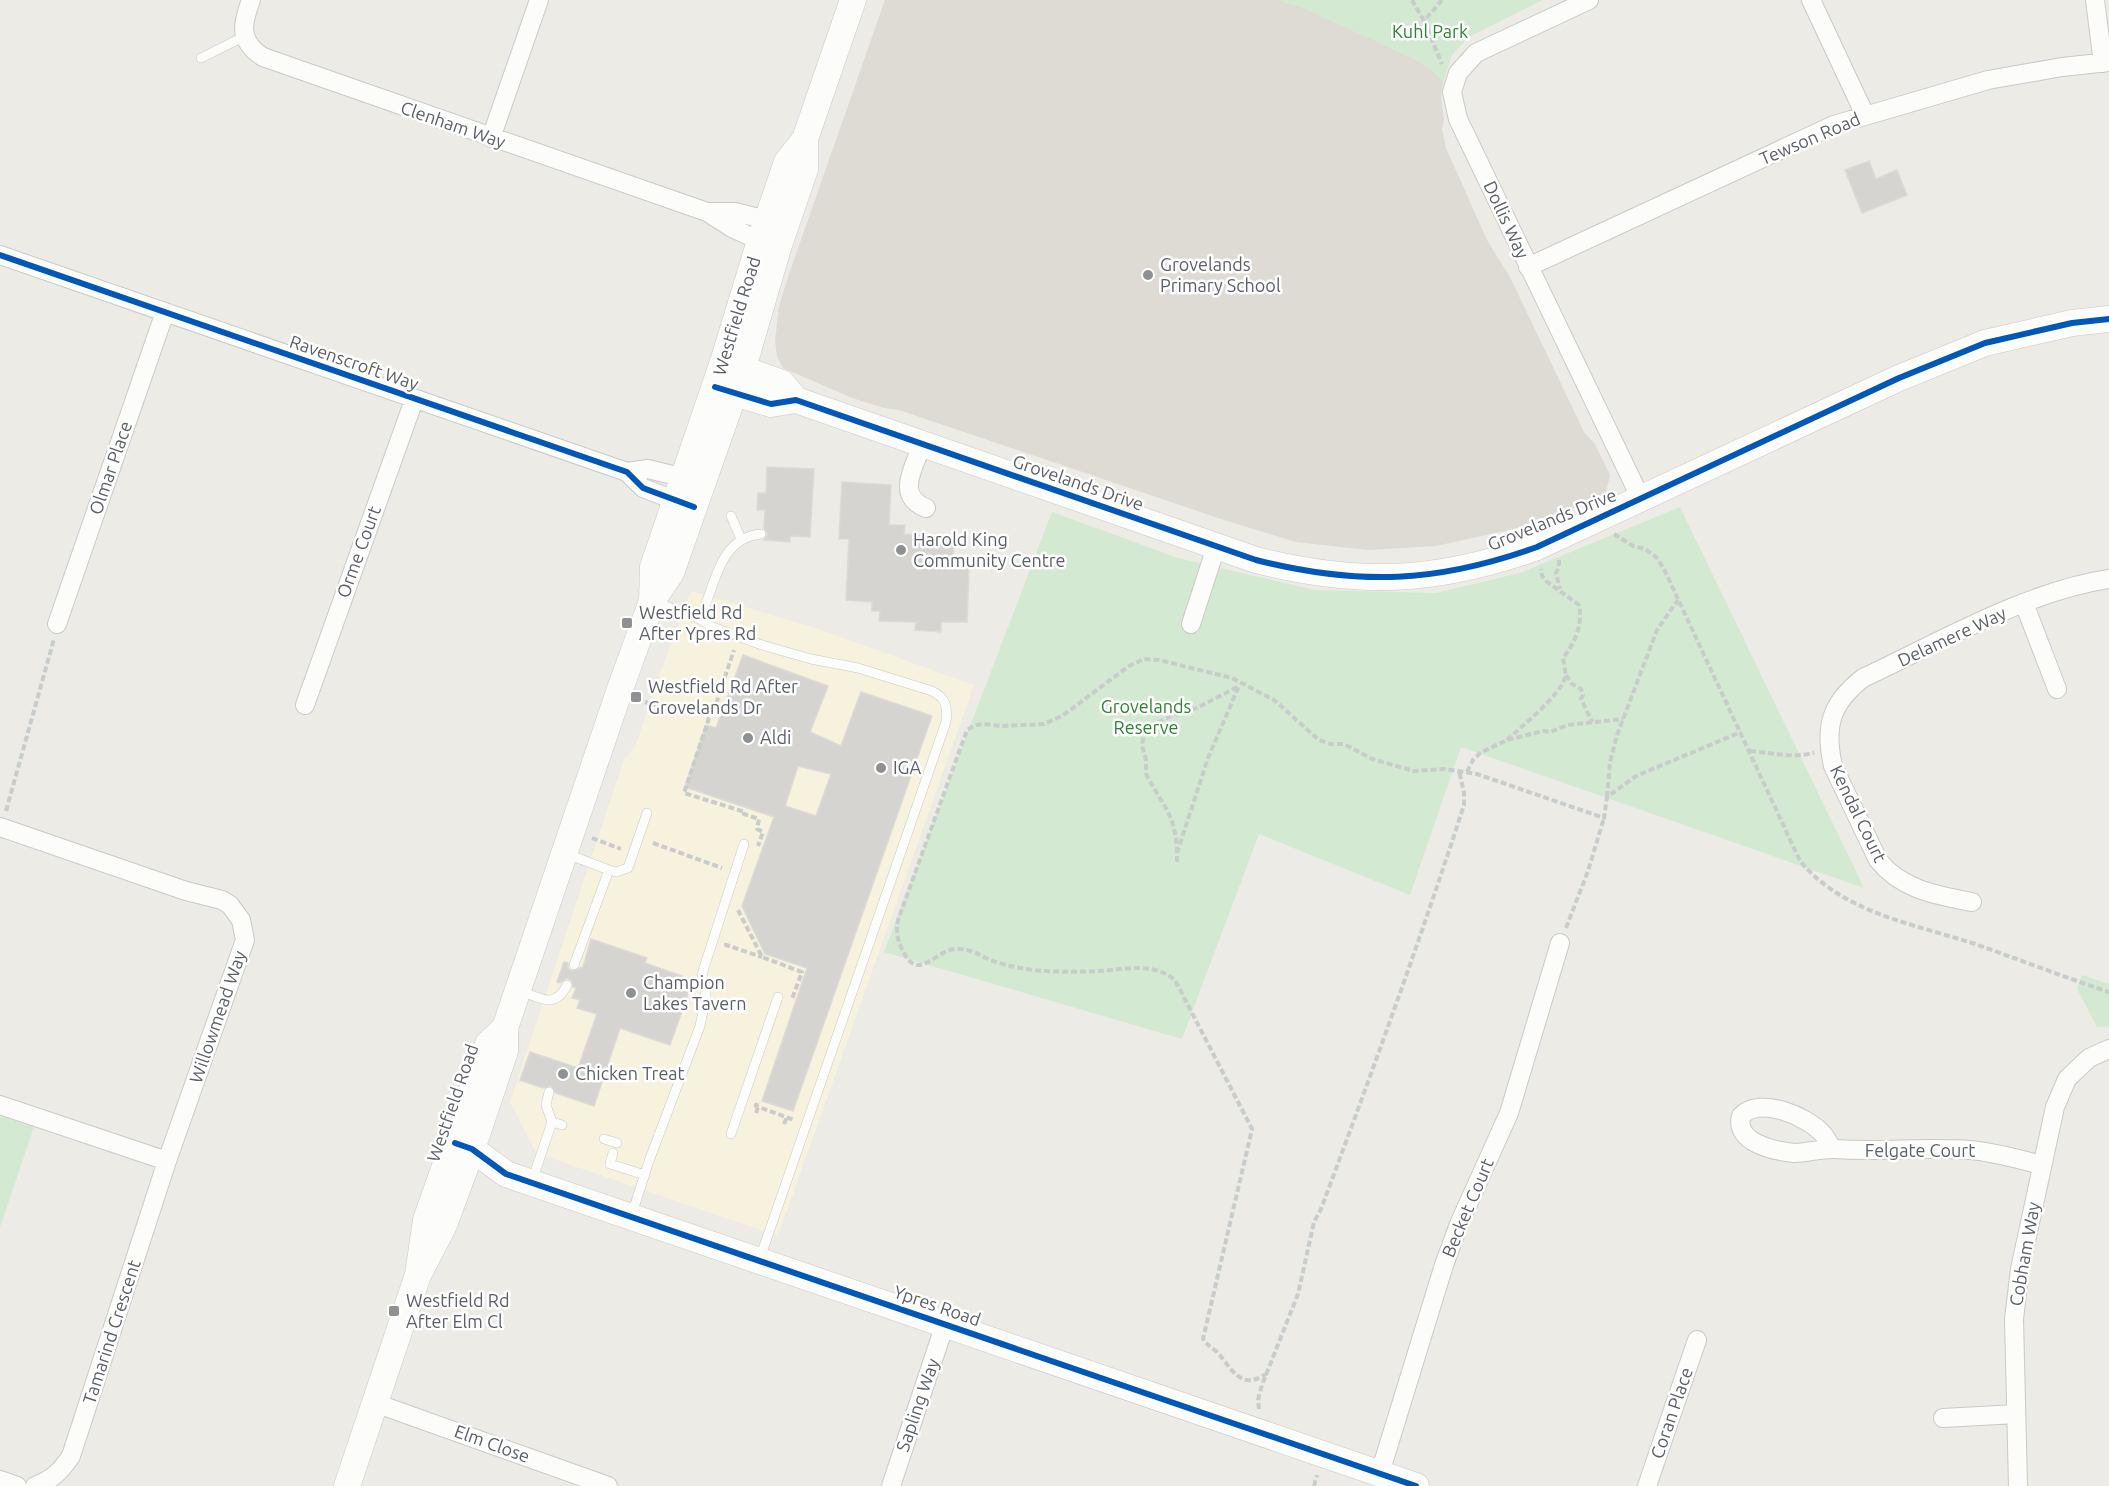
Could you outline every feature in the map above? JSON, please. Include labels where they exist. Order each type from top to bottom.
[{"type":"street","points":[[245,36],[243,23],[251,0]]},
{"type":"street","points":[[491,138],[539,0]]},
{"type":"street","name":"Westfield Road","points":[[346,1486],[418,1275],[426,1220],[455,1172],[464,1146],[488,1044],[505,1028],[519,990],[620,689],[652,601],[653,567],[689,492],[733,365],[743,301],[773,234],[787,162],[804,139],[853,0]]},
{"type":"street","name":"Dollis Way","points":[[1589,0],[1476,53],[1458,73],[1452,92],[1458,119],[1641,499]]},
{"type":"street","points":[[1811,0],[1865,115]]},
{"type":"street","points":[[2095,0],[2106,62]]},
{"type":"street","name":"Clenham Way","points":[[245,36],[252,49],[267,59],[707,212],[732,228],[773,234]]},
{"type":"street","name":"Tewson Road","points":[[1528,267],[1833,125],[1989,80],[2106,62]]},
{"type":"street","name":"Ravenscroft Way","points":[[0,255],[627,472],[643,488],[689,492]]},
{"type":"street","name":"Olmar Place","points":[[57,624],[165,312]]},
{"type":"street","name":"Grovelands Drive","points":[[724,390],[771,404],[796,400],[1256,560],[1307,572],[1364,578],[1402,578],[1439,574],[1503,559],[1537,547],[1899,378],[1985,343],[2072,323],[2109,319]]},
{"type":"street","name":"Grovelands Drive","points":[[733,365],[782,383],[796,400]]},
{"type":"street","name":"Orme Court","points":[[305,705],[414,400]]},
{"type":"street","points":[[922,445],[909,482],[909,492],[917,505],[926,508]]},
{"type":"street","points":[[1191,624],[1216,547]]},
{"type":"street","name":"Delamere Way","points":[[1829,743],[1830,719],[1849,689],[1863,678],[2024,603],[2060,589],[2109,579]]},
{"type":"street","points":[[2024,603],[2057,689]]},
{"type":"street","name":"Kendal Court","points":[[1829,743],[1833,766],[1843,790],[1878,860],[1887,872],[1922,892],[1972,902]]},
{"type":"street","name":"Willowmead Way","points":[[1,828],[186,891],[222,900],[230,905],[241,920],[245,940],[167,1161]]},
{"type":"street","name":"Becket Court","points":[[1380,1473],[1444,1265],[1459,1224],[1509,1113],[1560,943]]},
{"type":"street","name":"Cobham Way","points":[[2018,1486],[2014,1319],[2020,1269],[2055,1107],[2067,1079],[2089,1058],[2109,1049]]},
{"type":"street","points":[[0,1105],[167,1161]]},
{"type":"street","name":"Ypres Road","points":[[464,1146],[506,1174],[1416,1486]]},
{"type":"street","name":"Felgate Court","points":[[1833,1149],[1860,1151],[1969,1150],[2042,1165]]},
{"type":"street","name":"Tamarind Crescent","points":[[35,1486],[62,1471],[72,1456],[167,1161]]},
{"type":"street","name":"Ypres Road","points":[[455,1172],[506,1174]]},
{"type":"street","name":"Sapling Way","points":[[891,1486],[945,1324]]},
{"type":"street","name":"Coran Place","points":[[1647,1486],[1697,1340]]},
{"type":"street","name":"Elm Close","points":[[375,1403],[608,1486]]},
{"type":"street","points":[[1943,1418],[2016,1414]]},
{"type":"street","points":[[0,1480],[17,1486]]},
{"type":"lane","points":[[201,58],[245,36]]},
{"type":"lane","points":[[731,516],[741,539]]},
{"type":"lane","points":[[700,619],[725,558],[741,539],[761,534]]},
{"type":"lane","points":[[652,601],[762,645],[811,659],[858,668],[932,691],[943,697],[948,709],[942,733],[760,1260]]},
{"type":"lane","points":[[565,854],[616,872],[628,868],[647,813]]},
{"type":"lane","points":[[631,1217],[702,1019],[706,998],[702,974],[744,844]]},
{"type":"lane","points":[[574,965],[609,870]]},
{"type":"lane","points":[[519,990],[547,1001],[562,996],[567,985]]},
{"type":"lane","points":[[731,1134],[778,997]]},
{"type":"lane","points":[[532,1183],[557,1124],[546,1105],[549,1092]]},
{"type":"lane","points":[[604,1139],[617,1143]]},
{"type":"lane","points":[[613,1153],[610,1164],[645,1175]]},
{"type":"path","points":[[1412,0],[1424,21],[1442,65],[1449,71]]},
{"type":"path","points":[[1424,21],[1442,0]]},
{"type":"path","points":[[1609,530],[1633,546],[1645,549],[1664,569],[1800,861],[1809,872],[1830,890],[1861,907],[2109,992]]},
{"type":"path","points":[[1558,553],[1560,567],[1556,573],[1560,590]]},
{"type":"path","points":[[1539,561],[1542,576],[1579,605],[1577,634],[1563,657],[1566,675],[1572,684],[1581,688],[1583,695],[1581,699],[1592,722]]},
{"type":"path","points":[[1560,943],[1604,818],[1612,747],[1657,630],[1678,600]]},
{"type":"path","points":[[1,828],[53,646],[57,624]]},
{"type":"path","points":[[734,650],[684,793],[745,812],[744,814],[759,819],[757,830],[764,832],[755,854]]},
{"type":"path","points":[[1267,1373],[1247,1380],[1231,1372],[1203,1339],[1252,1129],[1175,980],[1166,973],[1153,969],[1131,968],[1079,972],[1031,969],[999,962],[976,952],[957,948],[949,949],[933,960],[916,966],[906,957],[898,940],[896,929],[967,730],[975,725],[984,724],[1030,726],[1053,721],[1129,666],[1144,659],[1159,660],[1232,678],[1274,700],[1319,740],[1331,744],[1344,744],[1372,759],[1414,771],[1445,769],[1477,774],[1604,818]]},
{"type":"path","points":[[1507,740],[1557,693],[1566,675]]},
{"type":"path","points":[[1177,853],[1209,758],[1240,684]]},
{"type":"path","points":[[1178,862],[1173,821],[1147,777],[1145,770],[1147,761],[1142,741],[1146,733],[1172,715],[1191,710],[1240,684]]},
{"type":"path","points":[[645,702],[667,709]]},
{"type":"path","points":[[695,704],[714,710]]},
{"type":"path","points":[[1467,772],[1473,760],[1480,753],[1507,740],[1543,730],[1550,732],[1568,725],[1623,719]]},
{"type":"path","points":[[1607,797],[1636,776],[1741,732]]},
{"type":"path","points":[[1749,751],[1802,756],[1829,743]]},
{"type":"path","points":[[1259,1412],[1258,1400],[1298,1294],[1314,1222],[1322,1209],[1363,1099],[1464,805],[1464,792],[1459,771]]},
{"type":"path","points":[[592,838],[621,849]]},
{"type":"path","points":[[652,843],[726,870]]},
{"type":"path","points":[[735,916],[737,908],[762,957]]},
{"type":"path","points":[[728,938],[726,945],[739,952],[762,957],[802,972],[790,1005]]},
{"type":"path","points":[[756,1113],[760,1095]]},
{"type":"path","points":[[758,1107],[796,1120]]},
{"type":"path","points":[[784,1124],[787,1117]]},
{"type":"shaded area","name":"Grovelands Primary School","points":[[885,0],[1278,0],[1301,7],[1346,27],[1431,69],[1443,82],[1441,96],[1444,120],[1442,129],[1446,148],[1487,240],[1510,277],[1584,432],[1595,444],[1610,475],[1606,492],[1541,523],[1436,546],[1368,550],[1296,542],[1224,520],[899,410],[852,398],[783,368],[777,356],[775,341],[779,306]]},
{"type":"shaded area","points":[[691,591],[813,627],[974,685],[778,1236],[536,1153],[510,1102],[623,762],[636,744]]},
{"type":"green space","name":"Kuhl Park","points":[[1278,0],[1543,0],[1469,37],[1452,55],[1443,82],[1431,69],[1418,61],[1301,7]]},
{"type":"green space","name":"Grovelands Reserve","points":[[1680,507],[1864,888],[1461,747],[1410,895],[1259,834],[1182,1039],[884,952],[1052,512],[1178,558],[1315,590],[1436,593],[1520,573]]},
{"type":"green space","points":[[2082,975],[2109,984],[2109,1027],[2097,1027],[2077,989]]},
{"type":"green space","points":[[0,1116],[34,1127],[0,1227]]},
{"type":"building","points":[[1869,161],[1876,179],[1897,170],[1907,195],[1862,213],[1845,170]]},
{"type":"building","points":[[767,467],[814,469],[810,537],[790,536],[790,542],[764,540],[768,535],[764,528],[765,510],[757,510],[758,493],[766,493]]},
{"type":"building","name":"Harold King Community Centre","points":[[842,482],[891,485],[889,525],[905,525],[904,534],[954,537],[953,558],[958,558],[958,566],[969,567],[967,622],[941,622],[941,632],[915,630],[916,622],[879,621],[880,611],[872,611],[872,602],[846,600],[849,539],[839,539]]},
{"type":"building","points":[[743,655],[828,686],[810,732],[841,746],[861,692],[932,716],[793,1111],[762,1101],[807,968],[765,954],[742,906],[774,817],[685,787],[706,725],[716,728]],"holes":[[[798,766],[831,774],[816,816],[785,806]]]},
{"type":"building","name":"Champion Lakes Tavern","points":[[591,939],[647,958],[645,963],[693,980],[670,1045],[620,1028],[594,1106],[556,1093],[551,1086],[543,1088],[520,1080],[530,1052],[578,1068],[597,1014],[577,1008],[580,1000],[572,998],[576,988],[573,987],[571,980],[567,978],[560,983],[557,982],[564,962],[568,963],[568,969],[572,971],[583,967]]},
{"type":"cycle path","points":[[0,255],[627,472],[643,488],[694,507]]},
{"type":"cycle path","points":[[715,387],[771,404],[796,400],[1256,560],[1329,574],[1398,577],[1465,568],[1537,547],[1899,378],[1985,343],[2072,323],[2109,319]]},
{"type":"cycle path","points":[[455,1143],[472,1149],[506,1174],[1416,1486]]},
{"type":"place","name":"Grovelands Primary School","points":[[1148,275]]},
{"type":"place","name":"Harold King Community Centre","points":[[901,550]]},
{"type":"place","name":"Westfield Rd After Ypres Rd","points":[[627,623]]},
{"type":"place","name":"Westfield Rd After Grovelands Dr","points":[[636,697]]},
{"type":"place","name":"Aldi","points":[[748,738]]},
{"type":"place","name":"IGA","points":[[881,768]]},
{"type":"place","name":"Champion Lakes Tavern","points":[[631,993]]},
{"type":"place","name":"Chicken Treat","points":[[563,1074]]},
{"type":"place","name":"Westfield Rd After Elm Cl","points":[[394,1311]]}]
